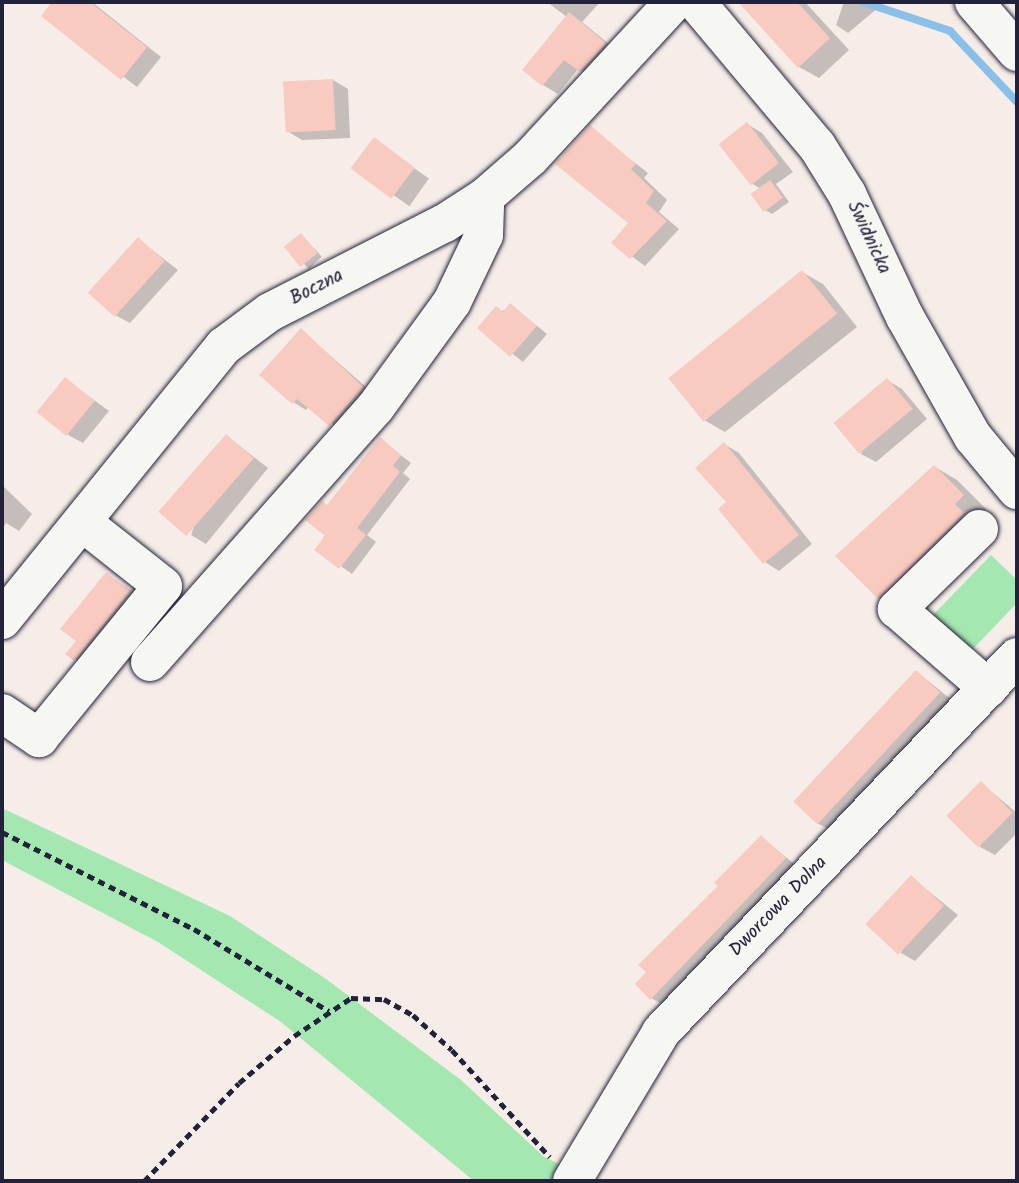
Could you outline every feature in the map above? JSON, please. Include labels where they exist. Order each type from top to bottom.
[{"type":"street","name":"Boczna","points":[[2,620],[224,346],[270,312],[445,223],[485,197],[530,158],[674,2]]},
{"type":"street","name":"Świdnicka","points":[[696,2],[817,146],[847,194],[905,317],[973,436],[1017,490]]},
{"type":"street","points":[[974,2],[1017,52]]},
{"type":"street","points":[[150,662],[306,490],[398,377],[452,302],[477,251],[487,215],[485,197]]},
{"type":"street","points":[[2,713],[39,738],[163,586],[82,522]]},
{"type":"street","points":[[979,529],[897,610],[988,688]]},
{"type":"street","name":"Dworcowa Dolna","points":[[563,1172],[661,1032],[1017,657]]},
{"type":"path","points":[[2,832],[194,929],[329,1011]]},
{"type":"path","points":[[144,1181],[239,1083],[329,1011],[351,998],[384,999],[413,1015],[461,1059],[563,1172]]},
{"type":"green space","points":[[991,555],[1017,580],[1017,603],[971,651],[933,615]]},
{"type":"green space","points":[[2,808],[230,916],[326,979],[461,1080],[543,1156],[592,1181],[474,1181],[281,1022],[158,942],[2,860]]},
{"type":"building","points":[[52,2],[90,2],[147,47],[121,80],[41,16]]},
{"type":"building","points":[[738,2],[797,2],[830,38],[798,68]]},
{"type":"building","points":[[569,12],[606,43],[580,72],[564,60],[542,86],[522,70]]},
{"type":"building","points":[[333,79],[336,130],[286,133],[283,82]]},
{"type":"building","points":[[747,122],[779,163],[751,185],[719,144]]},
{"type":"building","points":[[590,125],[636,164],[631,169],[654,191],[646,203],[667,221],[630,259],[611,243],[628,223],[555,164]]},
{"type":"building","points":[[374,137],[415,168],[391,199],[351,168]]},
{"type":"building","points":[[770,180],[783,198],[764,212],[751,194]]},
{"type":"building","points":[[301,233],[317,253],[300,267],[284,247]]},
{"type":"building","points":[[138,237],[165,261],[115,317],[88,293]]},
{"type":"building","points":[[802,270],[837,314],[704,422],[668,378]]},
{"type":"building","points":[[510,303],[537,326],[510,357],[477,328],[496,306],[503,312]]},
{"type":"building","points":[[301,328],[363,387],[329,426],[297,399],[292,404],[259,375]]},
{"type":"building","points":[[65,377],[95,401],[66,436],[37,412]]},
{"type":"building","points":[[887,378],[913,409],[859,454],[833,423]]},
{"type":"building","points":[[226,434],[254,458],[186,536],[158,512]]},
{"type":"building","points":[[380,437],[401,455],[393,466],[400,472],[357,528],[366,535],[339,569],[314,550],[325,536],[305,520],[322,501],[327,505]]},
{"type":"building","points":[[724,442],[799,535],[763,564],[718,509],[726,502],[695,468]]},
{"type":"building","points":[[934,465],[964,495],[955,504],[964,513],[878,599],[835,556]]},
{"type":"building","points":[[106,572],[130,591],[74,661],[65,654],[76,641],[60,629]]},
{"type":"building","points":[[916,670],[940,693],[817,824],[793,802]]},
{"type":"building","points":[[981,781],[1013,813],[978,847],[946,816]]},
{"type":"building","points":[[761,835],[786,858],[650,1000],[635,984],[646,972],[638,965],[718,886],[714,883]]},
{"type":"building","points":[[911,875],[944,906],[898,955],[865,924]]},
{"type":"waterway","points":[[863,2],[950,31],[1017,102]]}]
